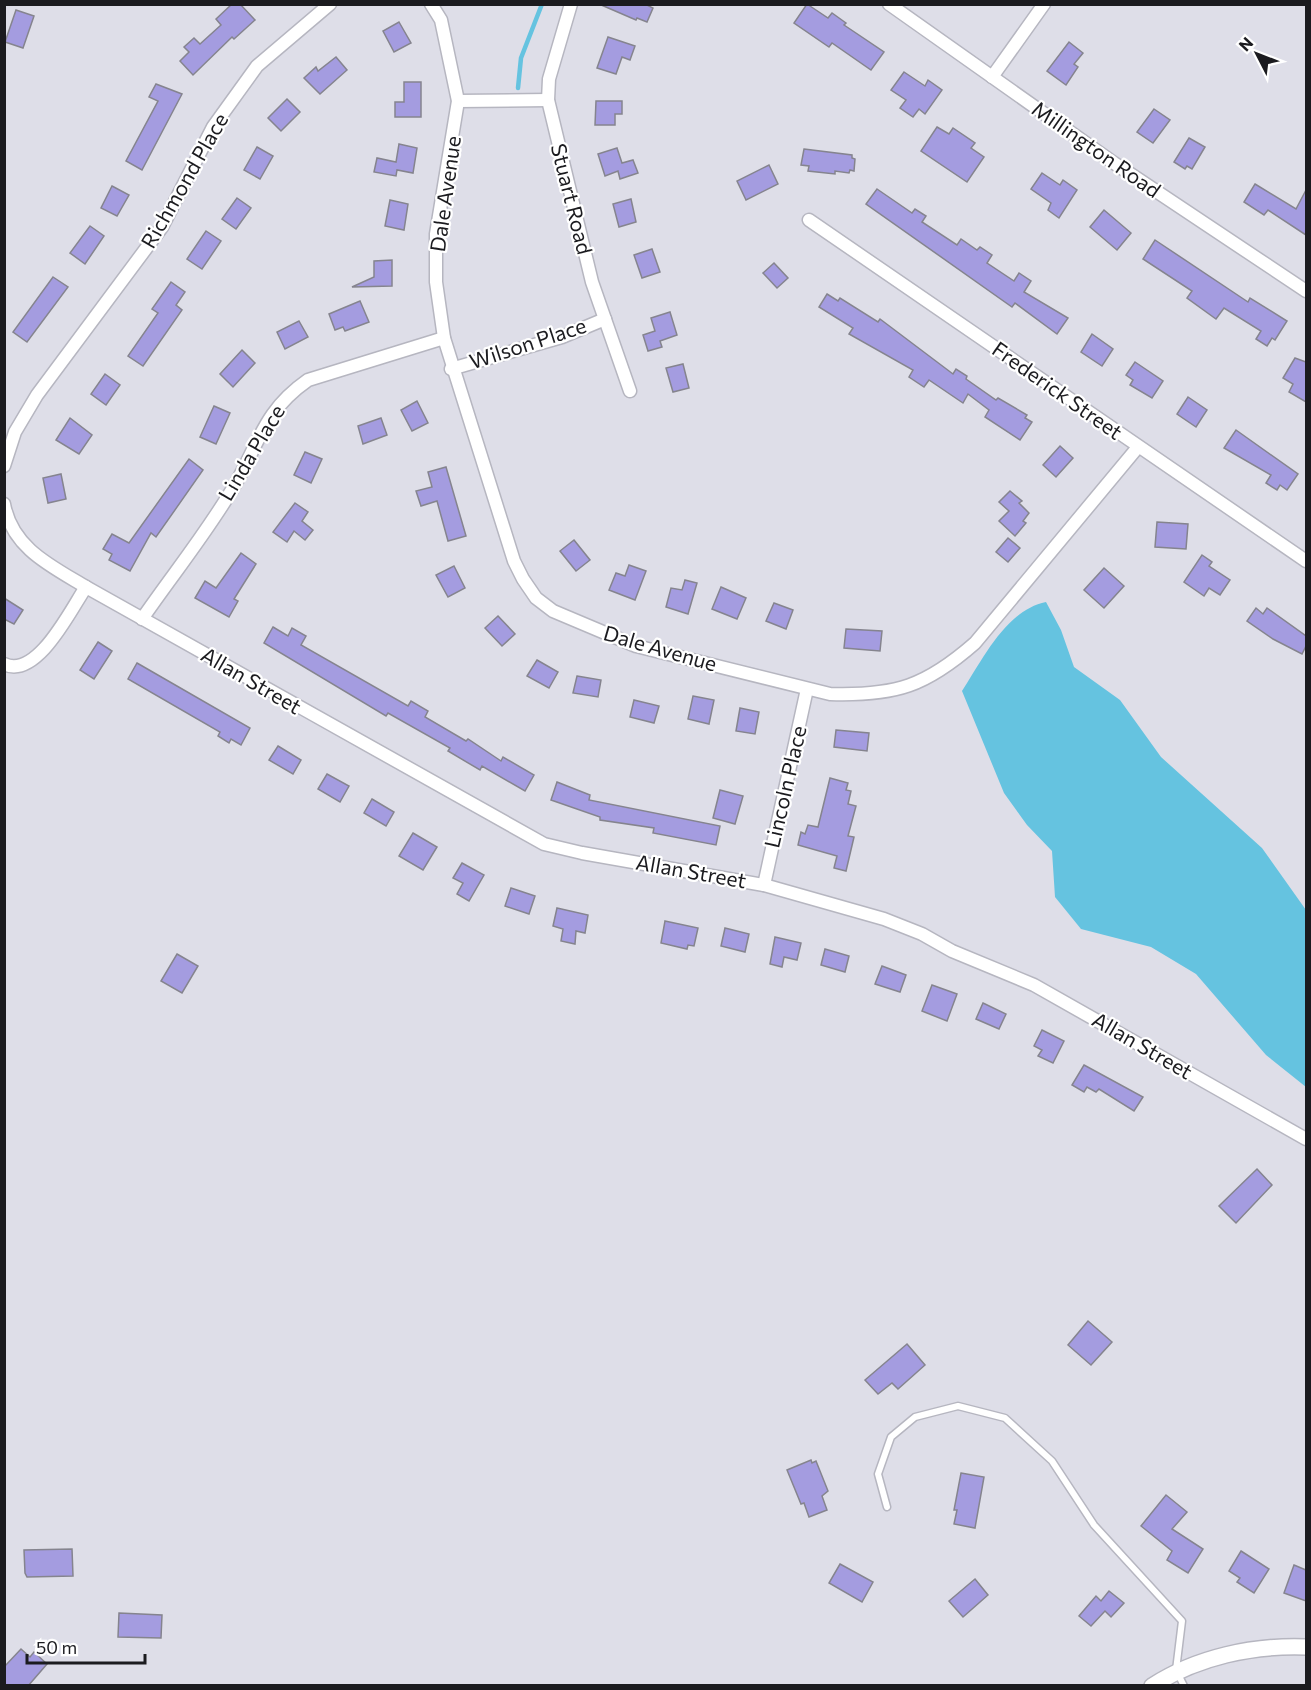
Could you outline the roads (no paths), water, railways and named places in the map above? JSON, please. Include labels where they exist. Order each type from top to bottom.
[{"type":"street","name":"Richmond Place","points":[[4,466],[15,432],[37,395],[162,227],[213,127],[257,66],[330,4]]},
{"type":"street","name":"Dale Avenue","points":[[431,4],[441,20],[458,101],[436,234],[435,282],[444,338],[451,369],[514,561],[536,598],[553,611],[636,646],[830,694],[858,695],[923,682],[947,668],[975,644],[1138,447]]},
{"type":"street","name":"Stuart Road","points":[[571,4],[549,79],[548,100],[570,202],[605,319],[630,391]]},
{"type":"street","name":"Millington Road","points":[[889,4],[1114,163],[1306,291]]},
{"type":"street","points":[[992,77],[1044,4]]},
{"type":"street","points":[[458,101],[548,100]]},
{"type":"street","name":"Frederick Street","points":[[809,220],[1306,561]]},
{"type":"street","name":"Wilson Place","points":[[451,369],[562,338],[605,319]]},
{"type":"street","name":"Linda Place","points":[[142,619],[236,483],[275,408],[291,392],[308,380],[444,338]]},
{"type":"street","points":[[4,504],[10,522],[30,552],[86,587],[39,657],[26,664],[4,664]]},
{"type":"street","name":"Allan Street","points":[[86,587],[544,844],[582,853],[764,885],[884,919],[1034,985],[1306,1139]]},
{"type":"street","name":"Lincoln Place","points":[[764,885],[807,689]]},
{"type":"street","points":[[1152,1686],[1176,1670],[1211,1659],[1249,1650],[1283,1646],[1306,1647]]},
{"type":"lane","points":[[887,1507],[878,1474],[891,1437],[915,1417],[958,1406],[1005,1418],[1052,1461],[1094,1525],[1182,1622],[1176,1670],[1184,1686]]},
{"type":"water","points":[[1046,602],[1061,630],[1074,667],[1120,700],[1161,757],[1262,848],[1306,910],[1306,1087],[1266,1055],[1196,974],[1151,947],[1081,929],[1055,897],[1052,851],[1027,825],[1004,793],[962,691],[987,651],[1007,625],[1032,607]]},
{"type":"waterway","points":[[518,88],[521,58],[542,4]]}]
